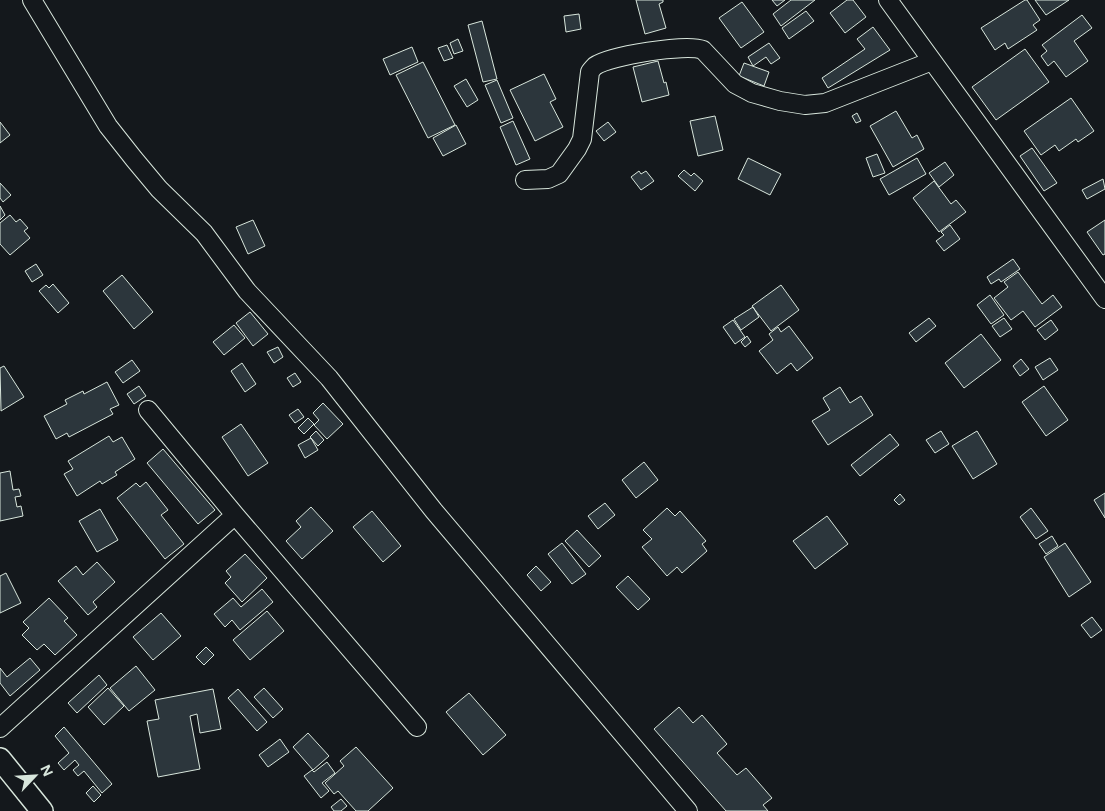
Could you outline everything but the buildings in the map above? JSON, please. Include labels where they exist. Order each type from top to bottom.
[{"type":"street","points":[[32,0],[108,126],[134,159],[159,189],[204,233],[246,292],[329,378],[434,512],[688,811]]},
{"type":"street","points":[[888,0],[1105,299]]},
{"type":"street","points":[[525,180],[548,179],[559,174],[566,166],[582,139],[590,72],[596,66],[611,60],[663,50],[699,48],[735,84],[752,93],[780,101],[806,105],[825,103],[932,61]]},
{"type":"street","points":[[148,410],[235,515],[417,727]]},
{"type":"street","points":[[0,728],[235,515]]},
{"type":"street","points":[[0,758],[42,811]]}]
